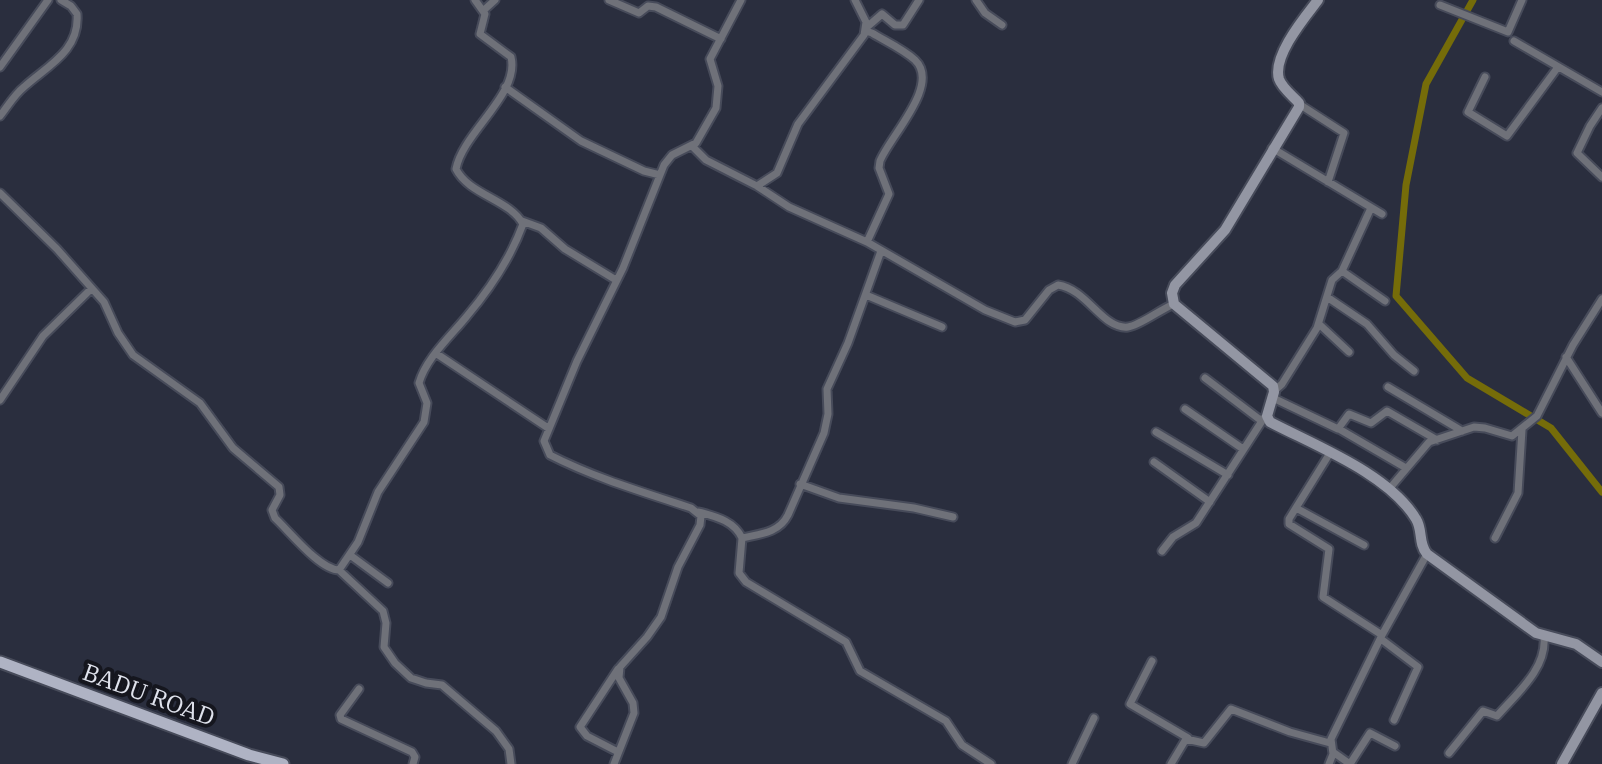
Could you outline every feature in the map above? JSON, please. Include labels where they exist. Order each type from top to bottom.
[{"type":"main road","name":"BADU ROAD","points":[[0,662],[249,755],[283,764]]},
{"type":"street","points":[[0,67],[48,0]]},
{"type":"street","points":[[0,116],[20,90],[52,66],[70,44],[78,18],[71,6],[61,0]]},
{"type":"street","points":[[475,0],[484,10]]},
{"type":"street","points":[[495,0],[484,10],[480,34],[507,53],[513,62],[505,87],[464,146],[456,169],[464,181],[522,221],[541,228],[565,249],[616,280]]},
{"type":"street","points":[[609,0],[639,13],[648,6],[656,7],[721,39]]},
{"type":"street","points":[[741,0],[711,55],[710,65],[718,86],[718,101],[692,146],[672,155],[660,175],[544,441],[550,455],[607,480],[729,523],[742,538],[738,567],[746,582],[846,642],[860,671],[946,721],[962,745],[991,764]]},
{"type":"street","points":[[855,0],[866,29],[916,61],[922,78],[918,98],[880,161],[879,168],[889,194],[867,242]]},
{"type":"street","points":[[757,186],[777,173],[798,124],[866,29],[882,14],[895,25],[903,25],[919,0]]},
{"type":"street","points":[[976,0],[985,13],[1002,25]]},
{"type":"street","points":[[1318,0],[1289,41],[1278,73],[1280,81],[1299,104],[1344,133],[1328,182]]},
{"type":"street","points":[[1440,5],[1508,32],[1522,0]]},
{"type":"street","points":[[1514,41],[1602,92]]},
{"type":"street","points":[[1485,77],[1468,112],[1507,136],[1558,67]]},
{"type":"street","points":[[505,87],[581,141],[644,171],[660,175]]},
{"type":"street","points":[[1162,551],[1173,537],[1196,523],[1265,420],[1273,394],[1273,386],[1174,304],[1172,293],[1175,285],[1225,230],[1299,104]]},
{"type":"street","points":[[1602,108],[1577,152],[1602,177]]},
{"type":"street","points":[[692,146],[706,160],[757,186],[789,207],[867,242],[985,310],[1015,322],[1029,317],[1049,290],[1058,285],[1076,291],[1109,322],[1125,328],[1174,304]]},
{"type":"street","points":[[1272,148],[1382,214]]},
{"type":"street","points":[[0,193],[57,249],[104,302],[118,333],[133,355],[200,403],[233,448],[279,487],[280,495],[272,510],[275,518],[314,557],[331,570],[339,570],[383,611],[386,623],[384,647],[395,663],[418,681],[442,685],[496,731],[509,749],[511,764]]},
{"type":"street","points":[[1273,394],[1319,324],[1332,280],[1342,271],[1371,208]]},
{"type":"street","points":[[339,570],[358,542],[378,492],[424,422],[427,403],[419,383],[423,370],[503,265],[522,228],[522,221]]},
{"type":"street","points":[[742,538],[781,526],[788,515],[827,423],[827,389],[881,251]]},
{"type":"street","points":[[1342,271],[1385,301]]},
{"type":"street","points":[[0,400],[43,336],[91,289]]},
{"type":"street","points":[[866,295],[942,327]]},
{"type":"street","points":[[1327,297],[1369,326],[1414,371]]},
{"type":"street","points":[[1390,488],[1425,445],[1480,427],[1512,436],[1526,427],[1537,416],[1566,357],[1602,299]]},
{"type":"street","points":[[1319,324],[1349,352]]},
{"type":"street","points":[[437,354],[548,428]]},
{"type":"street","points":[[1566,357],[1602,413]]},
{"type":"street","points":[[1205,378],[1265,420],[1390,488],[1418,521],[1421,546],[1427,554],[1481,596],[1544,637],[1576,644],[1602,662]]},
{"type":"street","points":[[1388,387],[1462,431]]},
{"type":"street","points":[[1273,394],[1406,468]]},
{"type":"street","points":[[1185,409],[1243,449]]},
{"type":"street","points":[[1339,429],[1349,414],[1371,423],[1387,411],[1437,440]]},
{"type":"street","points":[[1495,538],[1518,493],[1526,427]]},
{"type":"street","points":[[1156,432],[1228,475]]},
{"type":"street","points":[[1330,453],[1289,519],[1289,524],[1329,549],[1323,597],[1418,667],[1394,720]]},
{"type":"street","points":[[1154,462],[1210,502]]},
{"type":"street","points":[[800,484],[839,498],[914,508],[953,517]]},
{"type":"street","points":[[1296,508],[1364,545]]},
{"type":"street","points":[[618,752],[587,736],[580,727],[620,667],[661,617],[678,567],[700,525],[699,512]]},
{"type":"street","points":[[1395,746],[1370,733],[1350,764],[1333,752],[1330,743],[1381,637],[1427,554]]},
{"type":"street","points":[[350,555],[388,583]]},
{"type":"street","points":[[1449,753],[1483,711],[1497,716],[1532,676],[1545,646],[1544,637]]},
{"type":"street","points":[[1152,661],[1130,704],[1188,738],[1204,743],[1231,709],[1290,732],[1330,743]]},
{"type":"street","points":[[614,764],[633,718],[634,707],[619,678],[620,667]]},
{"type":"street","points":[[359,689],[340,715],[341,719],[412,752],[415,757],[413,764]]},
{"type":"street","points":[[1562,764],[1598,711],[1602,693]]},
{"type":"street","points":[[1072,764],[1094,718]]},
{"type":"street","points":[[1171,764],[1188,738]]},
{"type":"street","points":[[1329,764],[1333,752]]},
{"type":"waterway","points":[[1473,0],[1426,84],[1406,185],[1396,296],[1467,378],[1551,428],[1602,492]]}]
